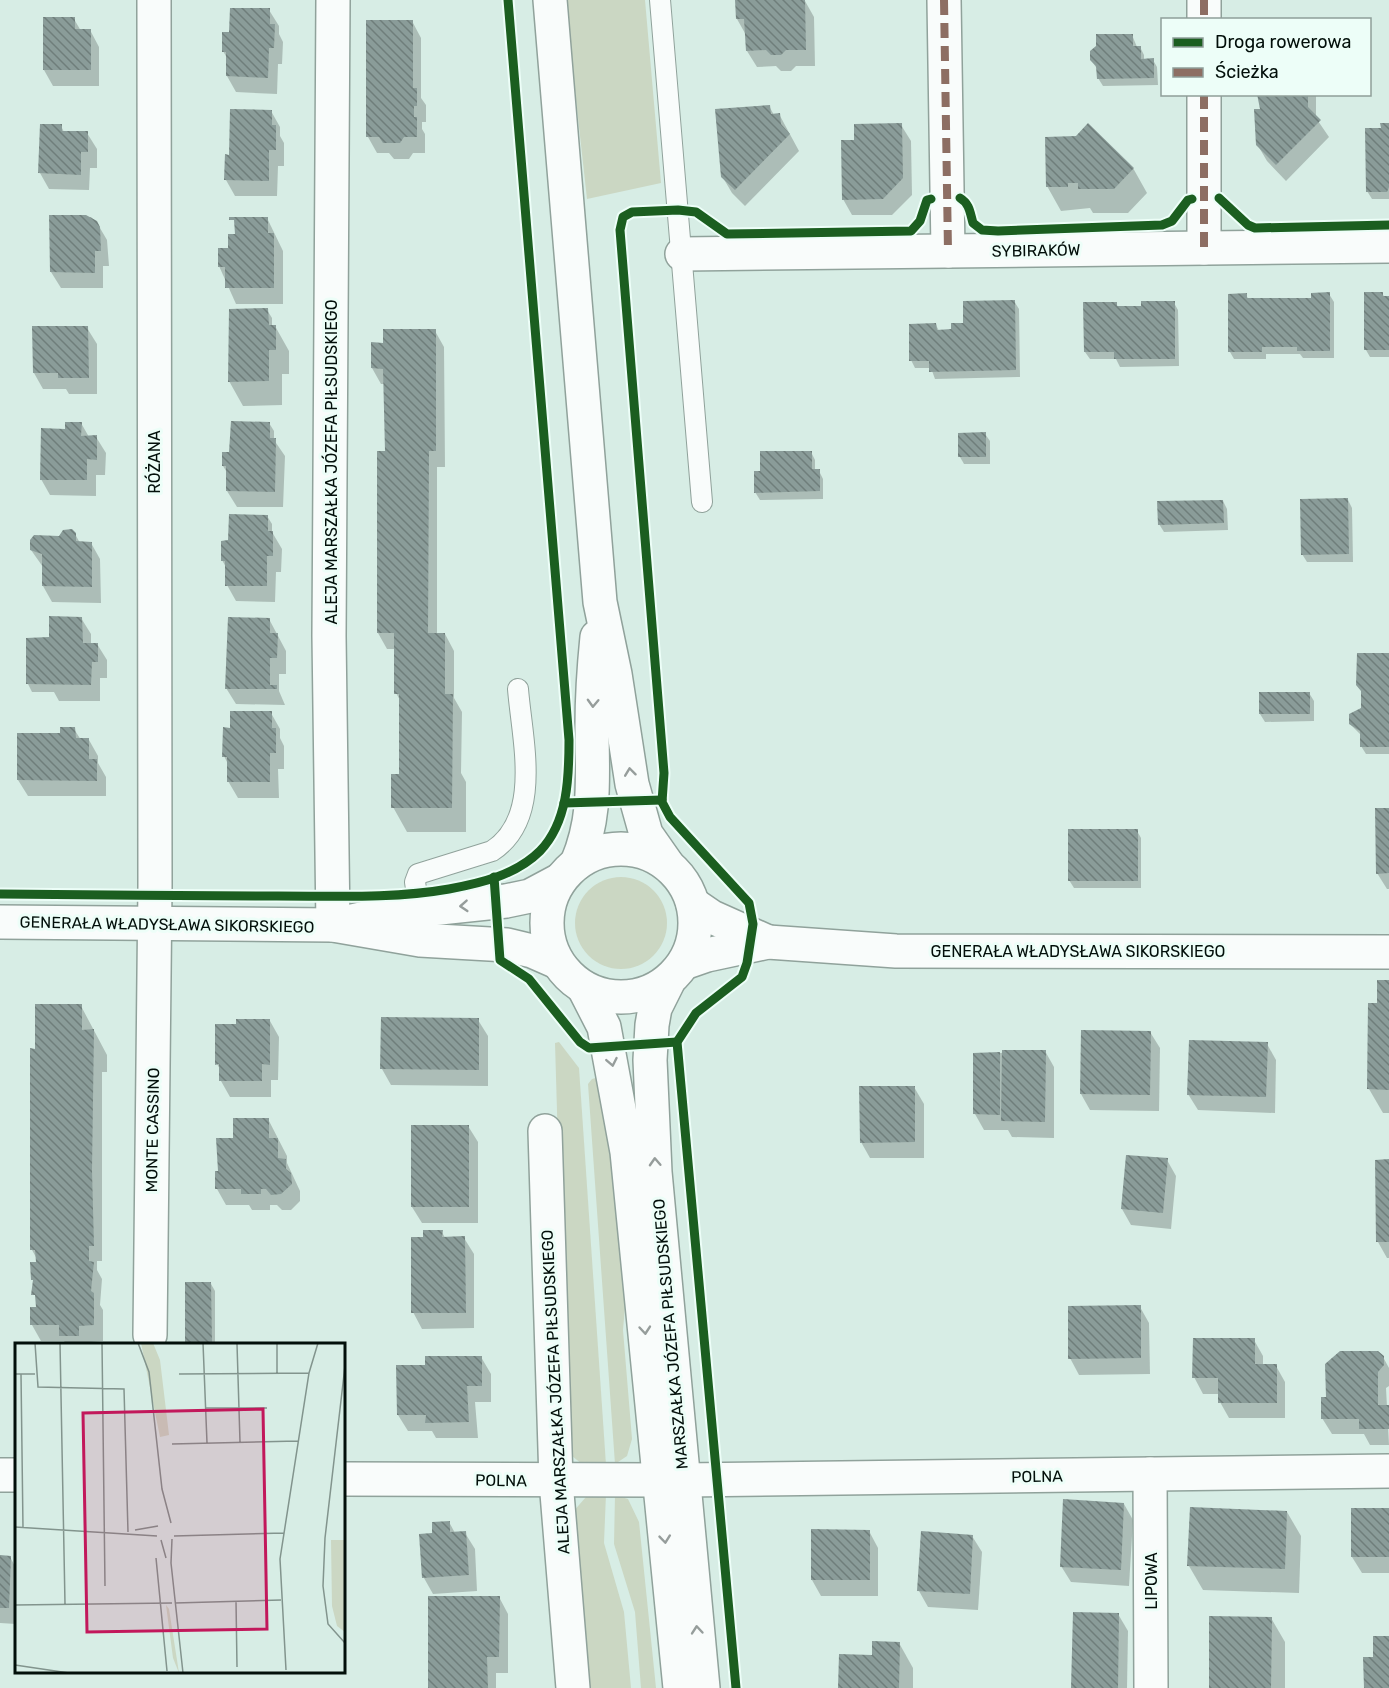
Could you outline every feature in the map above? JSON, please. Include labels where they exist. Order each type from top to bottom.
[{"type":"street","name":"RÓŻANA","points":[[154,0],[154,925]]},
{"type":"street","name":"ALEJA MARSZAŁKA JÓZEFA PIŁSUDSKIEGO","points":[[333,0],[329,636],[333,925]]},
{"type":"street","points":[[550,0],[600,602],[615,674],[632,784],[646,834],[683,882],[693,903],[696,924],[693,944],[676,973],[648,993],[627,998],[605,996],[584,988],[569,977],[557,962],[549,942],[546,921],[550,900],[587,838],[594,786],[594,675],[600,602]]},
{"type":"street","points":[[944,0],[948,251]]},
{"type":"street","points":[[1204,0],[1204,18]]},
{"type":"street","points":[[1204,96],[1204,248]]},
{"type":"street","name":"SYBIRAKÓW","points":[[682,254],[1389,246]]},
{"type":"street","points":[[568,872],[598,852],[622,849],[646,853],[667,864]]},
{"type":"street","name":"GENERAŁA WŁADYSŁAWA SIKORSKIEGO","points":[[333,925],[419,909],[506,901],[530,896],[568,872]]},
{"type":"street","name":"GENERAŁA WŁADYSŁAWA SIKORSKIEGO","points":[[693,903],[712,917],[768,942]]},
{"type":"street","name":"GENERAŁA WŁADYSŁAWA SIKORSKIEGO","points":[[0,922],[333,925],[420,940],[507,945],[532,951],[557,962]]},
{"type":"street","name":"MONTE CASSINO","points":[[150,1335],[154,925]]},
{"type":"street","name":"GENERAŁA WŁADYSŁAWA SIKORSKIEGO","points":[[676,973],[706,955],[768,942],[896,951],[1389,952]]},
{"type":"street","name":"MARSZAŁKA JÓZEFA PIŁSUDSKIEGO","points":[[676,973],[655,1008],[650,1060],[664,1283],[680,1688]]},
{"type":"street","name":"MARSZAŁKA JÓZEFA PIŁSUDSKIEGO","points":[[584,988],[604,1027],[627,1152],[671,1480],[703,1688]]},
{"type":"street","name":"ALEJA MARSZAŁKA JÓZEFA PIŁSUDSKIEGO","points":[[545,1131],[556,1481],[573,1688]]},
{"type":"street","name":"POLNA","points":[[345,1479],[556,1481],[1389,1471]]},
{"type":"street","name":"LIPOWA","points":[[1150,1474],[1151,1688]]},
{"type":"lane","points":[[660,0],[702,502]]},
{"type":"lane","points":[[419,909],[415,882],[418,874],[492,851],[501,845],[518,822],[525,789],[518,689]]},
{"type":"green space","points":[[565,0],[645,0],[661,183],[587,199]]},
{"type":"green space","points":[[621,877],[639,880],[654,890],[664,905],[667,923],[664,941],[654,956],[639,966],[621,969],[603,966],[588,956],[578,941],[575,923],[578,905],[588,890],[603,880]]},
{"type":"green space","points":[[559,1042],[579,1068],[606,1465],[587,1468],[567,1452],[555,1043]]},
{"type":"green space","points":[[603,1076],[630,1249],[623,1330],[632,1439],[627,1456],[615,1464],[588,1084],[592,1079]]},
{"type":"green space","points":[[595,1493],[606,1494],[604,1543],[624,1612],[631,1688],[587,1688],[572,1513],[586,1497]]},
{"type":"green space","points":[[615,1495],[628,1499],[639,1522],[656,1688],[641,1688],[635,1612],[614,1544]]},
{"type":"building","points":[[735,0],[805,0],[806,50],[786,50],[781,55],[771,55],[766,50],[746,51],[744,19],[736,19]]},
{"type":"building","points":[[230,8],[270,8],[270,24],[275,24],[274,48],[269,48],[268,78],[226,76],[226,52],[222,52],[222,32],[229,32]]},
{"type":"building","points":[[43,17],[75,17],[75,29],[91,29],[91,70],[43,70]]},
{"type":"building","points":[[366,20],[413,20],[413,88],[417,88],[417,106],[414,106],[414,117],[417,117],[417,137],[404,137],[400,143],[383,143],[379,137],[366,137]]},
{"type":"building","points":[[1096,34],[1133,34],[1133,46],[1141,46],[1141,59],[1154,58],[1154,78],[1097,79],[1096,66],[1090,60],[1090,51],[1096,46]]},
{"type":"building","points":[[1257,96],[1308,96],[1308,107],[1321,120],[1276,165],[1256,145],[1254,109],[1260,109]]},
{"type":"building","points":[[770,105],[771,114],[780,113],[781,124],[790,134],[735,190],[721,177],[715,109]]},
{"type":"building","points":[[230,109],[272,110],[272,125],[276,125],[276,150],[269,150],[269,181],[224,180],[225,154],[229,155]]},
{"type":"building","points":[[902,123],[903,178],[883,199],[842,200],[841,140],[854,140],[854,124]]},
{"type":"building","points":[[1088,123],[1134,168],[1114,189],[1078,189],[1078,183],[1068,183],[1068,187],[1046,187],[1045,137],[1076,136]]},
{"type":"building","points":[[1380,123],[1389,123],[1389,187],[1387,192],[1366,192],[1365,128],[1381,128]]},
{"type":"building","points":[[40,124],[62,124],[62,131],[88,131],[88,152],[81,152],[81,175],[38,173]]},
{"type":"building","points":[[49,215],[86,215],[97,221],[100,227],[101,251],[95,251],[95,273],[50,272]]},
{"type":"building","points":[[229,217],[268,217],[268,233],[274,233],[274,288],[225,288],[225,267],[218,267],[218,248],[228,248],[228,234],[235,234],[234,220],[229,220]]},
{"type":"building","points":[[1330,292],[1330,351],[1297,351],[1297,347],[1262,347],[1262,352],[1228,352],[1228,294],[1247,293],[1247,298],[1311,298],[1311,293]]},
{"type":"building","points":[[1364,292],[1383,292],[1383,296],[1389,296],[1389,350],[1364,350]]},
{"type":"building","points":[[1015,300],[1016,370],[929,372],[929,361],[909,361],[909,324],[936,323],[937,330],[951,329],[951,323],[963,323],[963,301]]},
{"type":"building","points":[[1141,301],[1175,301],[1175,359],[1114,359],[1114,352],[1084,352],[1083,302],[1117,302],[1117,306],[1141,306]]},
{"type":"building","points":[[268,308],[269,325],[276,325],[276,350],[269,350],[269,381],[228,382],[229,309]]},
{"type":"building","points":[[32,326],[88,326],[89,378],[58,378],[58,373],[33,373]]},
{"type":"building","points":[[383,329],[436,329],[436,451],[429,451],[428,633],[445,633],[445,694],[453,694],[452,808],[391,808],[391,774],[399,774],[399,694],[394,694],[394,633],[377,633],[377,451],[385,451],[383,369],[371,368],[371,342],[383,343]]},
{"type":"building","points":[[231,421],[270,422],[270,438],[276,438],[275,492],[226,491],[226,466],[222,466],[222,452],[229,452]]},
{"type":"building","points":[[65,422],[82,422],[81,436],[97,435],[97,460],[87,459],[87,480],[40,480],[41,428],[65,429]]},
{"type":"building","points":[[986,432],[986,457],[958,457],[958,433]]},
{"type":"building","points":[[760,451],[812,451],[812,469],[820,469],[820,491],[754,493],[754,471],[760,471]]},
{"type":"building","points":[[1348,498],[1349,554],[1301,555],[1300,499]]},
{"type":"building","points":[[1223,500],[1224,523],[1158,525],[1157,501]]},
{"type":"building","points":[[229,514],[268,515],[268,531],[273,531],[273,556],[267,556],[267,586],[225,586],[225,561],[221,561],[221,541],[228,540]]},
{"type":"building","points":[[72,529],[76,533],[76,541],[92,542],[92,587],[42,586],[42,554],[30,550],[30,540],[34,535],[59,536],[63,530]]},
{"type":"building","points":[[49,616],[82,617],[83,643],[98,643],[98,662],[92,662],[91,685],[26,684],[26,638],[49,637]]},
{"type":"building","points":[[228,617],[270,618],[270,633],[278,633],[277,658],[270,658],[270,685],[277,685],[277,689],[225,689]]},
{"type":"building","points":[[1357,653],[1389,653],[1389,747],[1360,747],[1360,731],[1349,724],[1349,714],[1361,708],[1361,691],[1356,685]]},
{"type":"building","points":[[1259,692],[1310,692],[1310,714],[1259,714]]},
{"type":"building","points":[[230,711],[272,711],[272,728],[276,728],[276,753],[270,753],[270,782],[227,782],[227,757],[222,757],[223,727],[230,728]]},
{"type":"building","points":[[60,727],[75,727],[76,738],[89,738],[89,759],[97,759],[97,781],[17,780],[17,733],[60,733]]},
{"type":"building","points":[[1375,808],[1389,808],[1389,873],[1376,874]]},
{"type":"building","points":[[1068,829],[1138,829],[1138,881],[1068,881]]},
{"type":"building","points":[[1377,980],[1389,980],[1389,1090],[1367,1089],[1368,1003],[1377,1003]]},
{"type":"building","points":[[35,1004],[82,1004],[82,1030],[94,1029],[92,1170],[94,1246],[89,1246],[89,1261],[94,1262],[91,1291],[94,1293],[94,1325],[79,1326],[79,1336],[59,1336],[59,1325],[30,1325],[30,1307],[36,1307],[35,1295],[31,1295],[33,1280],[31,1280],[30,1262],[36,1262],[35,1250],[30,1250],[30,1048],[35,1049]]},
{"type":"building","points":[[381,1017],[479,1018],[479,1070],[380,1069]]},
{"type":"building","points":[[236,1019],[270,1019],[270,1065],[262,1064],[262,1081],[219,1081],[219,1064],[215,1065],[215,1024],[236,1024]]},
{"type":"building","points":[[1081,1030],[1151,1031],[1150,1095],[1080,1094]]},
{"type":"building","points":[[1189,1040],[1268,1042],[1266,1097],[1187,1095]]},
{"type":"building","points":[[1002,1050],[1046,1050],[1045,1122],[1001,1121]]},
{"type":"building","points":[[1000,1052],[1000,1115],[973,1114],[973,1053]]},
{"type":"building","points":[[859,1086],[915,1086],[915,1142],[860,1143]]},
{"type":"building","points":[[233,1118],[269,1118],[269,1138],[278,1138],[278,1158],[286,1159],[286,1169],[291,1173],[292,1184],[281,1194],[271,1195],[266,1189],[261,1189],[261,1194],[241,1194],[241,1189],[215,1189],[215,1171],[218,1171],[216,1138],[233,1138]]},
{"type":"building","points":[[411,1125],[469,1125],[469,1207],[411,1207]]},
{"type":"building","points":[[1126,1155],[1168,1158],[1163,1213],[1121,1209]]},
{"type":"building","points":[[1389,1159],[1389,1242],[1376,1242],[1375,1160]]},
{"type":"building","points":[[423,1230],[443,1230],[442,1237],[465,1236],[466,1313],[411,1313],[411,1237],[423,1237]]},
{"type":"building","points":[[185,1282],[211,1282],[212,1343],[185,1343]]},
{"type":"building","points":[[1141,1305],[1141,1358],[1068,1359],[1068,1306]]},
{"type":"building","points":[[1193,1338],[1255,1338],[1255,1364],[1277,1364],[1277,1403],[1218,1403],[1218,1378],[1192,1378]]},
{"type":"building","points":[[1340,1351],[1378,1351],[1384,1356],[1384,1365],[1378,1372],[1378,1405],[1389,1405],[1389,1429],[1359,1429],[1359,1419],[1321,1419],[1321,1397],[1326,1397],[1325,1364]]},
{"type":"building","points":[[425,1356],[482,1356],[482,1386],[467,1386],[469,1422],[425,1423],[426,1415],[397,1415],[396,1365],[425,1365]]},
{"type":"building","points":[[1063,1499],[1124,1503],[1121,1570],[1060,1567]]},
{"type":"building","points":[[1190,1507],[1287,1511],[1285,1569],[1187,1566]]},
{"type":"building","points":[[1351,1508],[1389,1508],[1389,1557],[1351,1557]]},
{"type":"building","points":[[450,1521],[450,1532],[466,1531],[469,1575],[422,1578],[419,1534],[432,1533],[432,1522]]},
{"type":"building","points":[[811,1529],[870,1530],[870,1580],[811,1580]]},
{"type":"building","points":[[921,1531],[973,1535],[970,1594],[917,1591]]},
{"type":"building","points":[[0,1555],[11,1556],[9,1608],[0,1608]]},
{"type":"building","points":[[428,1596],[500,1596],[499,1657],[487,1657],[488,1688],[428,1688]]},
{"type":"building","points":[[1073,1612],[1119,1613],[1118,1688],[1071,1688]]},
{"type":"building","points":[[1209,1616],[1272,1617],[1271,1688],[1209,1688]]},
{"type":"building","points":[[1373,1636],[1389,1636],[1389,1688],[1364,1688],[1363,1657],[1373,1657]]},
{"type":"building","points":[[872,1641],[900,1642],[899,1688],[838,1688],[839,1654],[872,1655]]},
{"type":"marked path","points":[[944,0],[948,251]]},
{"type":"marked path","points":[[1204,0],[1204,18]]},
{"type":"marked path","points":[[1204,96],[1204,248]]},
{"type":"cycle path","points":[[0,894],[385,896],[428,892],[473,884],[509,872],[540,851],[556,827],[565,798],[569,740],[508,0]]},
{"type":"cycle path","points":[[960,198],[968,206],[973,223],[982,230],[998,231],[1162,225],[1172,221],[1188,200],[1192,199]]},
{"type":"cycle path","points":[[1219,198],[1248,225],[1255,228],[1389,225]]},
{"type":"cycle path","points":[[736,1688],[677,1042],[696,1013],[742,977],[747,963],[753,924],[749,903],[670,817],[662,802],[664,773],[620,230],[623,217],[632,212],[678,210],[696,212],[727,234],[911,231],[920,221],[927,200],[931,199]]},
{"type":"cycle path","points":[[564,803],[662,800]]},
{"type":"cycle path","points":[[494,877],[500,960],[529,979],[580,1042],[589,1048],[677,1042]]}]
